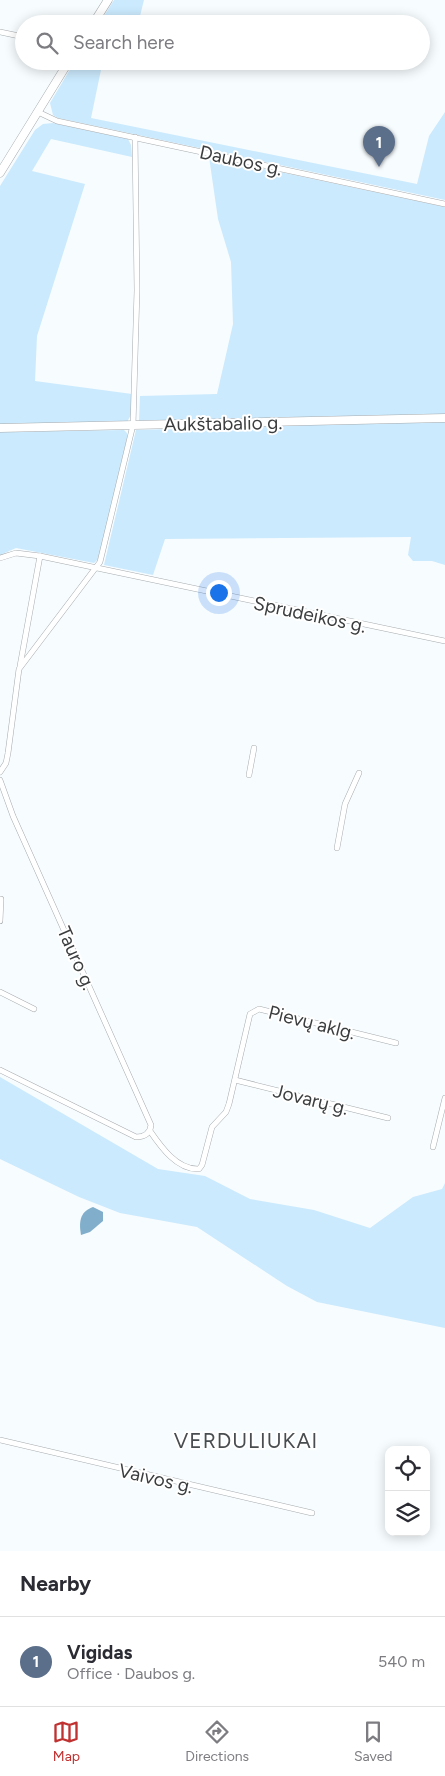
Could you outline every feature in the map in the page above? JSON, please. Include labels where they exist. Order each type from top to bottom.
[{"type":"main road","points":[[99,15],[108,0]]},
{"type":"main road","points":[[0,173],[64,70]]},
{"type":"main road","name":"Aukštabalio g.","points":[[0,428],[445,418]]},
{"type":"street","points":[[0,32],[15,35]]},
{"type":"street","name":"Daubos g.","points":[[38,112],[57,121],[445,204]]},
{"type":"street","points":[[19,668],[100,562],[133,425],[136,290],[135,138]]},
{"type":"street","name":"Sprudeikos g.","points":[[0,558],[16,553],[40,556],[445,641]]},
{"type":"street","points":[[0,772],[6,764],[19,668],[40,556]]},
{"type":"street","points":[[248,774],[254,748]]},
{"type":"street","points":[[337,848],[345,804],[358,773]]},
{"type":"street","name":"Tauro g.","points":[[0,780],[13,816],[151,1125],[148,1133]]},
{"type":"street","points":[[0,921],[1,899]]},
{"type":"street","points":[[0,992],[34,1009]]},
{"type":"street","name":"Pievų aklg.","points":[[148,1133],[170,1157],[194,1169],[199,1169],[202,1165],[212,1127],[226,1112],[250,1014],[259,1009],[396,1043]]},
{"type":"street","points":[[0,1070],[136,1137],[148,1133]]},
{"type":"street","name":"Jovarų g.","points":[[234,1080],[388,1118]]},
{"type":"street","points":[[433,1147],[445,1098]]},
{"type":"street","name":"Vaivos g.","points":[[0,1440],[312,1514]]},
{"type":"shaded area","points":[[114,0],[144,0],[140,15],[105,15]]},
{"type":"shaded area","points":[[70,70],[101,70],[91,118],[417,184],[429,136],[445,112],[445,200],[58,118],[53,115],[50,103]]},
{"type":"shaded area","points":[[53,123],[128,139],[131,145],[132,157],[51,139],[32,171],[85,184],[37,336],[35,381],[132,394],[133,411],[127,422],[0,425],[0,186],[35,130],[43,124]]},
{"type":"shaded area","points":[[209,157],[445,207],[445,414],[139,421],[140,396],[217,394],[233,324],[231,262],[218,219]]},
{"type":"shaded area","points":[[445,421],[445,565],[432,561],[413,561],[408,555],[411,537],[165,539],[153,575],[104,565],[136,430]]},
{"type":"shaded area","points":[[124,430],[127,433],[127,438],[99,558],[94,563],[16,548],[0,555],[0,432]]},
{"type":"shaded area","points":[[0,1077],[158,1169],[205,1176],[250,1199],[314,1210],[370,1228],[413,1197],[442,1189],[445,1183],[445,1328],[317,1302],[287,1286],[197,1227],[120,1213],[79,1197],[0,1159]]},
{"type":"shaded area","points":[[93,1207],[103,1212],[103,1221],[90,1232],[81,1235],[81,1218],[88,1209]]},
{"type":"place","name":"Vigidas","points":[[379,167]]},
{"type":"district","name":"VERDULIUKAI","points":[[246,1441]]}]
